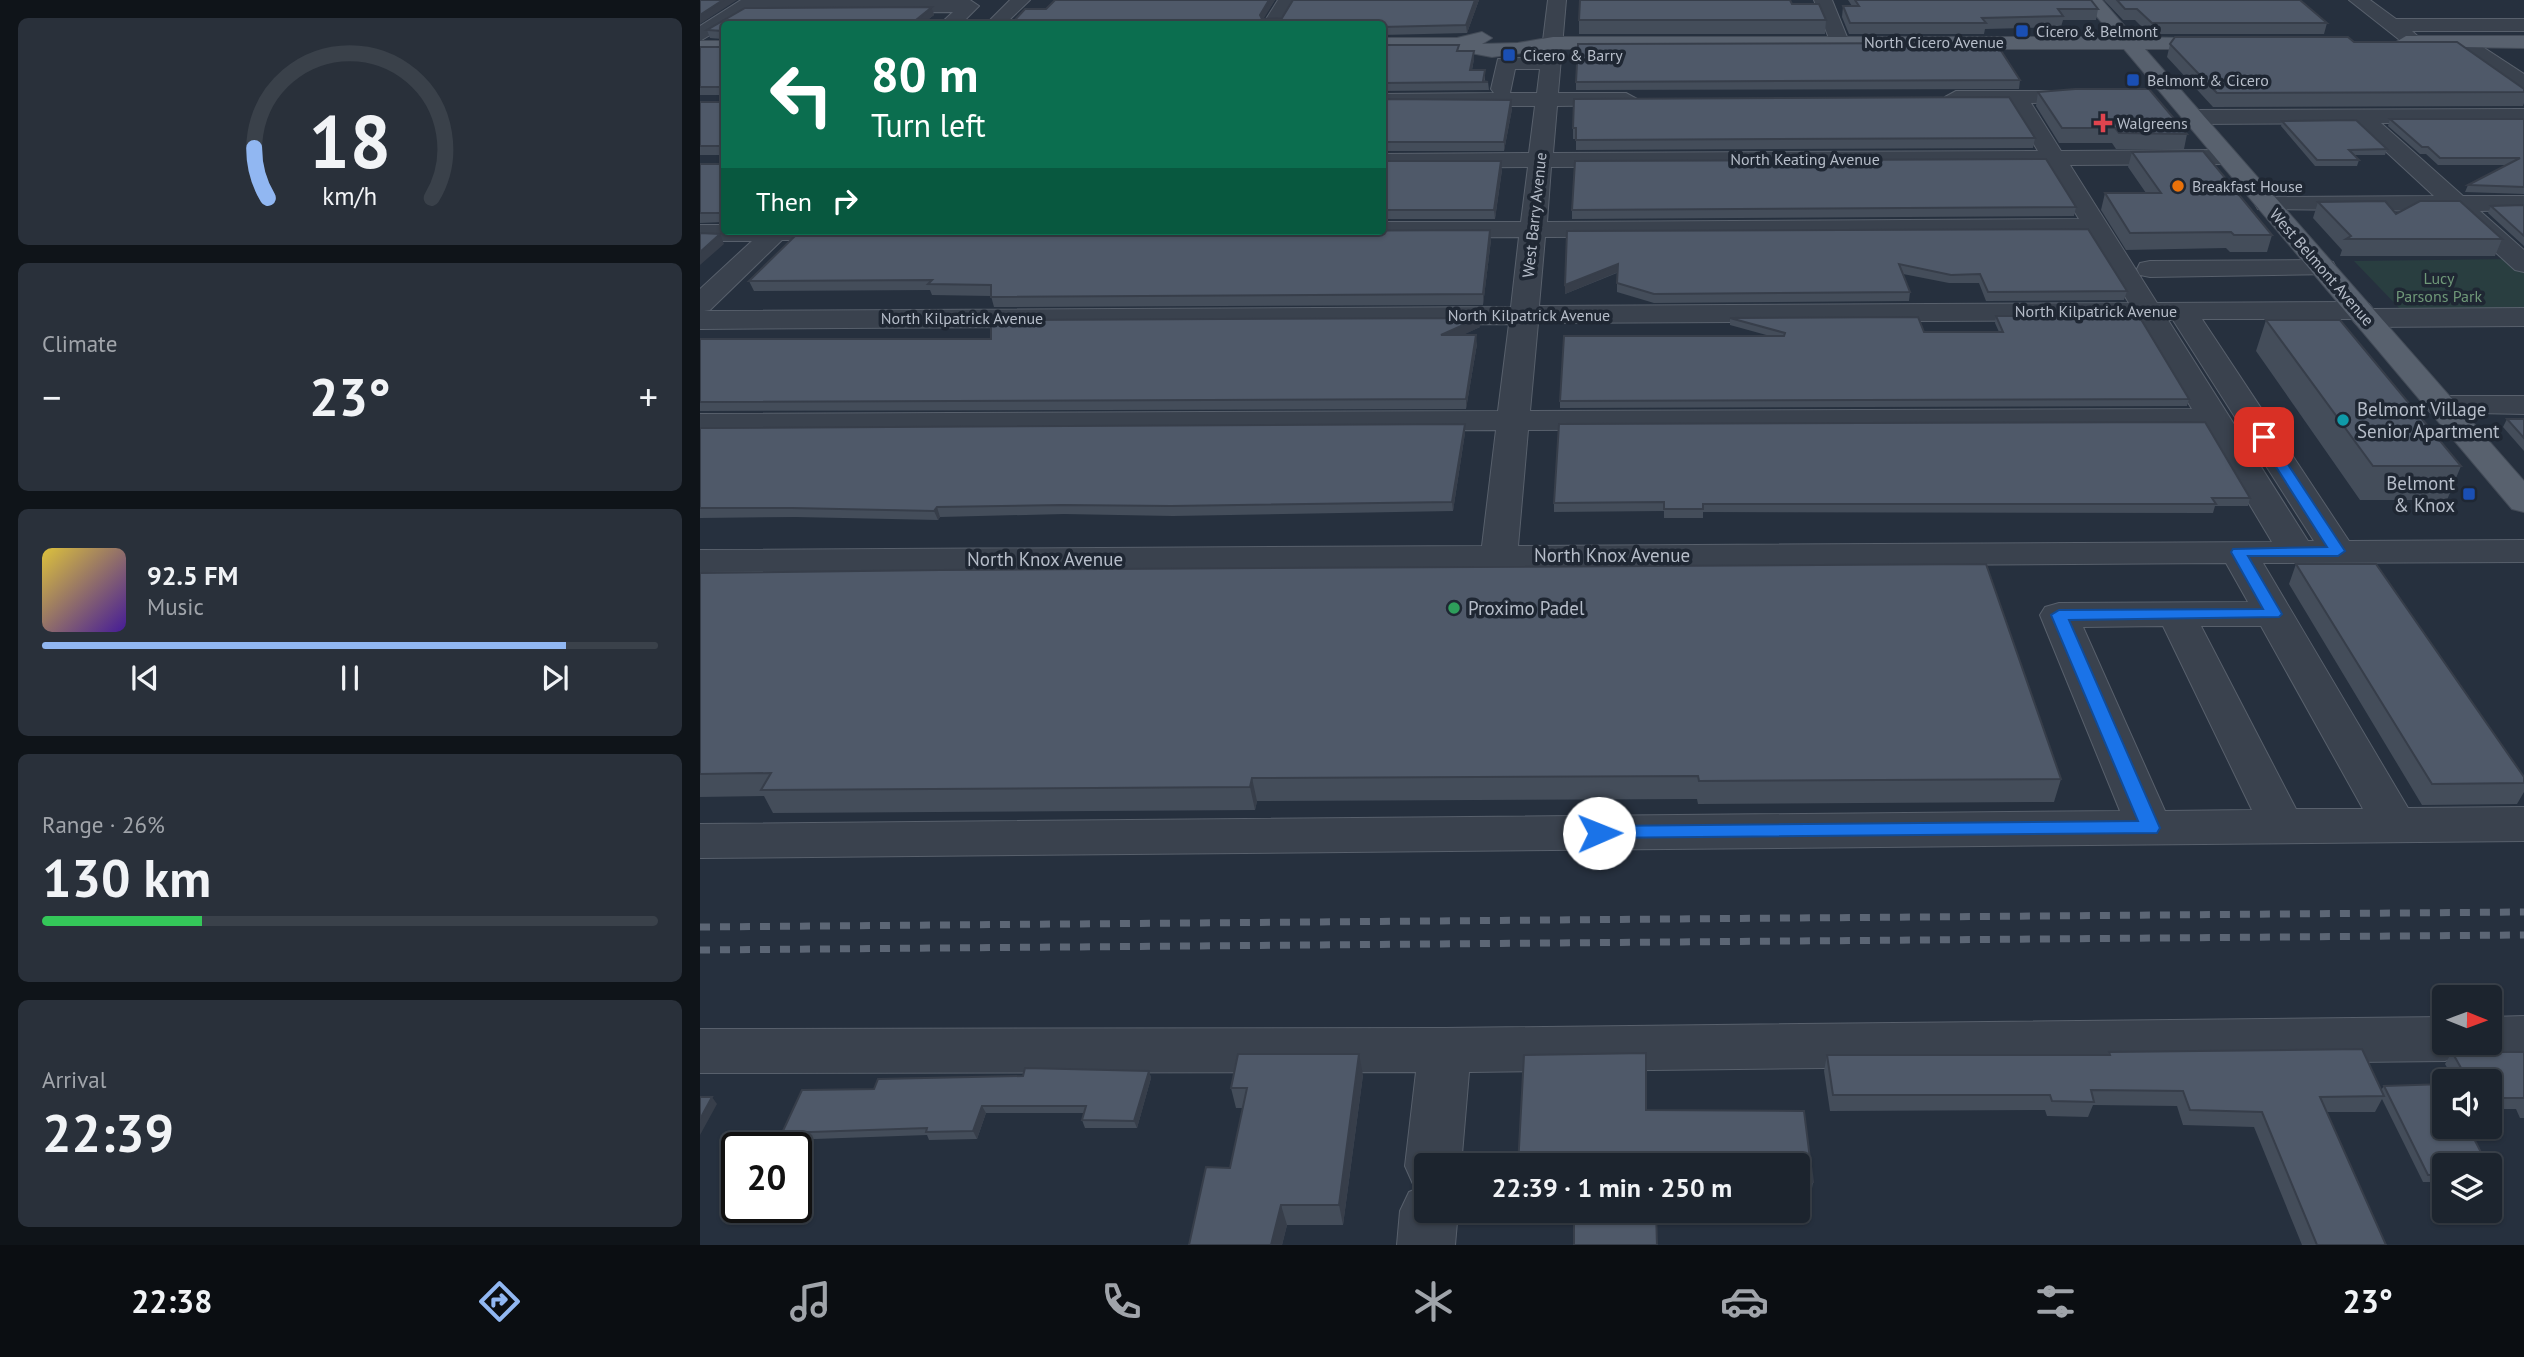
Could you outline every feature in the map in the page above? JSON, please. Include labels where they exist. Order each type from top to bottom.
[{"type":"main road","name":"West Belmont Avenue","points":[[2092,0],[2524,502]]},
{"type":"main road","points":[[2378,43],[2524,42]]},
{"type":"main road","name":"North Cicero Avenue","points":[[1386,44],[1457,44],[1468,49],[1526,49],[1552,53],[1839,43],[2248,43]]},
{"type":"main road","points":[[700,47],[721,47]]},
{"type":"street","points":[[998,21],[1021,0]]},
{"type":"street","points":[[1274,21],[1287,0]]},
{"type":"street","name":"West Barry Avenue","points":[[1499,555],[1557,0]]},
{"type":"street","points":[[1823,0],[1839,43]]},
{"type":"street","points":[[2358,0],[2415,43]]},
{"type":"street","points":[[722,21],[748,4],[798,7],[970,6],[954,21],[886,17],[881,21]]},
{"type":"street","points":[[780,20],[798,7]]},
{"type":"street","points":[[2375,12],[2459,13]]},
{"type":"street","points":[[700,35],[721,21]]},
{"type":"street","points":[[2392,25],[2524,24]]},
{"type":"street","points":[[2466,42],[2524,84]]},
{"type":"street","points":[[1503,89],[1505,63],[1552,53]]},
{"type":"street","points":[[1386,100],[1582,99],[1648,92]]},
{"type":"street","points":[[1932,97],[2062,97]]},
{"type":"street","points":[[2016,97],[2296,551]]},
{"type":"street","points":[[2193,117],[2524,116]]},
{"type":"street","points":[[2361,117],[2524,264]]},
{"type":"street","name":"North Keating Avenue","points":[[1386,161],[2227,157]]},
{"type":"street","points":[[2267,204],[2524,203]]},
{"type":"street","points":[[1386,230],[2096,227]]},
{"type":"street","points":[[700,233],[721,233]]},
{"type":"street","points":[[700,304],[773,235]]},
{"type":"street","points":[[2150,269],[2323,268]]},
{"type":"street","name":"North Kilpatrick Avenue","points":[[700,320],[2148,311],[2524,317]]},
{"type":"street","points":[[2182,311],[2338,551]]},
{"type":"street","points":[[2441,405],[2524,405]]},
{"type":"street","points":[[700,424],[2214,418]]},
{"type":"street","name":"North Knox Avenue","points":[[700,561],[2524,551]]},
{"type":"street","points":[[2238,552],[2395,826]]},
{"type":"street","points":[[2176,614],[2283,827]]},
{"type":"street","points":[[2150,828],[2059,615],[2274,614]]},
{"type":"street","points":[[700,841],[2524,824]]},
{"type":"street","points":[[2502,1039],[2524,1038]]},
{"type":"street","points":[[700,1051],[1445,1050],[2432,1039]]},
{"type":"street","points":[[1434,1153],[1445,1050]]},
{"type":"street","points":[[1426,1245],[1428,1223]]},
{"type":"green space","name":"Lucy Parsons Park","points":[[2514,259],[2524,268],[2524,313],[2405,314],[2354,261]]},
{"type":"building","points":[[700,0],[723,0],[700,15]]},
{"type":"building","points":[[1055,0],[1269,0],[1260,15],[1262,19],[1282,18],[1293,0],[1475,0],[1466,25],[1386,27],[1386,21],[1014,21],[1025,9],[1046,9]]},
{"type":"building","points":[[1580,0],[1790,0],[1792,4],[1819,4],[1826,20],[1579,20]]},
{"type":"building","points":[[1855,0],[2091,0],[2098,9],[2058,9],[2063,16],[1982,18],[1986,23],[1850,23],[1843,6],[1859,6]]},
{"type":"building","points":[[2117,0],[2300,0],[2327,23],[2152,23],[2137,9],[2125,9]]},
{"type":"building","points":[[932,7],[915,21],[723,21],[745,8]]},
{"type":"building","points":[[721,22],[721,31],[707,30]]},
{"type":"building","points":[[2175,37],[2348,37],[2354,42],[2457,42],[2524,89],[2524,92],[2217,93],[2170,44]]},
{"type":"building","points":[[1996,43],[2020,80],[1576,82],[1578,44]]},
{"type":"building","points":[[1386,45],[1459,45],[1457,51],[1474,51],[1470,70],[1485,70],[1483,81],[1488,82],[1386,83]]},
{"type":"building","points":[[700,47],[721,47],[721,87],[700,87]]},
{"type":"building","points":[[2149,89],[2187,134],[2119,133],[2115,128],[2062,128],[2038,92]]},
{"type":"building","points":[[2009,97],[2035,138],[1576,140],[1576,128],[1573,128],[1574,99]]},
{"type":"building","points":[[1386,99],[1511,100],[1504,142],[1386,142]]},
{"type":"building","points":[[700,102],[721,102],[721,146],[700,146]]},
{"type":"building","points":[[2390,119],[2524,119],[2524,187],[2468,185],[2520,158],[2440,158],[2428,147],[2422,147]]},
{"type":"building","points":[[2356,120],[2387,149],[2349,150],[2359,160],[2317,160],[2282,121]]},
{"type":"building","points":[[2203,151],[2272,235],[2234,235],[2231,232],[2130,233],[2105,193],[2161,193],[2132,152]]},
{"type":"building","points":[[2046,159],[2076,207],[1572,210],[1575,161]]},
{"type":"building","points":[[1386,161],[1501,161],[1494,210],[1386,210]]},
{"type":"building","points":[[700,164],[721,164],[721,215],[700,213]]},
{"type":"building","points":[[2385,201],[2396,214],[2420,201],[2460,201],[2502,239],[2346,239],[2351,236],[2318,202]]},
{"type":"building","points":[[2524,205],[2524,236],[2491,206]]},
{"type":"building","points":[[2088,229],[2127,291],[1988,292],[1980,274],[1951,275],[1899,264],[1910,292],[1654,294],[1617,283],[1618,264],[1565,285],[1567,231]]},
{"type":"building","points":[[1386,230],[1490,230],[1483,294],[991,297],[991,285],[928,284],[932,280],[749,281],[796,235],[1386,235]]},
{"type":"building","points":[[700,233],[720,234],[700,252]]},
{"type":"building","points":[[1996,316],[2139,316],[2189,399],[1560,401],[1564,336],[1784,336],[1785,333],[1730,318],[1918,317],[1924,332],[2003,332]]},
{"type":"building","points":[[1479,318],[1441,335],[1476,335],[1466,399],[700,402],[700,339],[991,339],[991,320]]},
{"type":"building","points":[[2266,320],[2340,320],[2461,466],[2373,466]]},
{"type":"building","points":[[2507,419],[2524,419],[2524,438]]},
{"type":"building","points":[[2205,422],[2250,498],[2212,498],[2216,504],[1703,504],[1703,509],[1664,509],[1664,502],[1554,503],[1559,424]]},
{"type":"building","points":[[1465,424],[1452,502],[937,507],[934,511],[700,508],[700,428]]},
{"type":"building","points":[[1986,564],[2061,779],[1699,781],[1698,776],[1252,778],[1250,787],[761,790],[771,773],[700,774],[700,573]]},
{"type":"building","points":[[2296,564],[2376,564],[2524,777],[2524,783],[2432,784]]},
{"type":"building","points":[[2362,1049],[2384,1096],[2320,1097],[2386,1245],[2317,1245],[2262,1112],[2190,1110],[2183,1091],[2091,1090],[2094,1102],[2052,1101],[2050,1095],[1833,1095],[1827,1055],[2110,1055],[2109,1052]]},
{"type":"building","points":[[2524,1052],[2524,1098],[2502,1098],[2502,1069],[2462,1069],[2454,1055]]},
{"type":"building","points":[[1646,1053],[1646,1110],[1804,1111],[1809,1153],[1519,1153],[1524,1055]]},
{"type":"building","points":[[1238,1054],[1359,1054],[1339,1205],[1281,1205],[1271,1245],[1189,1245],[1206,1167],[1230,1168],[1247,1088],[1231,1088]]},
{"type":"building","points":[[1025,1068],[1149,1071],[1134,1121],[1082,1120],[1086,1106],[982,1106],[973,1131],[926,1132],[927,1128],[782,1132],[802,1090],[874,1089],[878,1079],[1023,1076]]},
{"type":"building","points":[[2432,1084],[2432,1139],[2474,1139],[2481,1153],[2432,1153],[2432,1175],[2428,1175],[2384,1086]]},
{"type":"building","points":[[700,1097],[712,1097],[700,1119]]},
{"type":"building","points":[[1810,1158],[1813,1182],[1810,1182]]},
{"type":"building","points":[[1574,1223],[1656,1223],[1657,1245],[1574,1245]]},
{"type":"railway","points":[[700,927],[2524,912]]},
{"type":"railway","points":[[700,950],[2524,935]]},
{"type":"place","name":"Cicero & Belmont","points":[[2022,31]]},
{"type":"place","name":"Cicero & Barry","points":[[1509,55]]},
{"type":"place","name":"Belmont & Cicero","points":[[2133,80]]},
{"type":"place","name":"Walgreens","points":[[2103,123]]},
{"type":"place","name":"Breakfast House","points":[[2178,186]]},
{"type":"place","name":"Belmont Village Senior Apartment","points":[[2343,420]]},
{"type":"place","name":"Belmont & Knox","points":[[2469,494]]},
{"type":"place","name":"Proximo Padel","points":[[1454,608]]},
{"type":"route","points":[[1599,833],[2150,828],[2059,615],[2274,614],[2238,552],[2338,551],[2264,437]]}]
